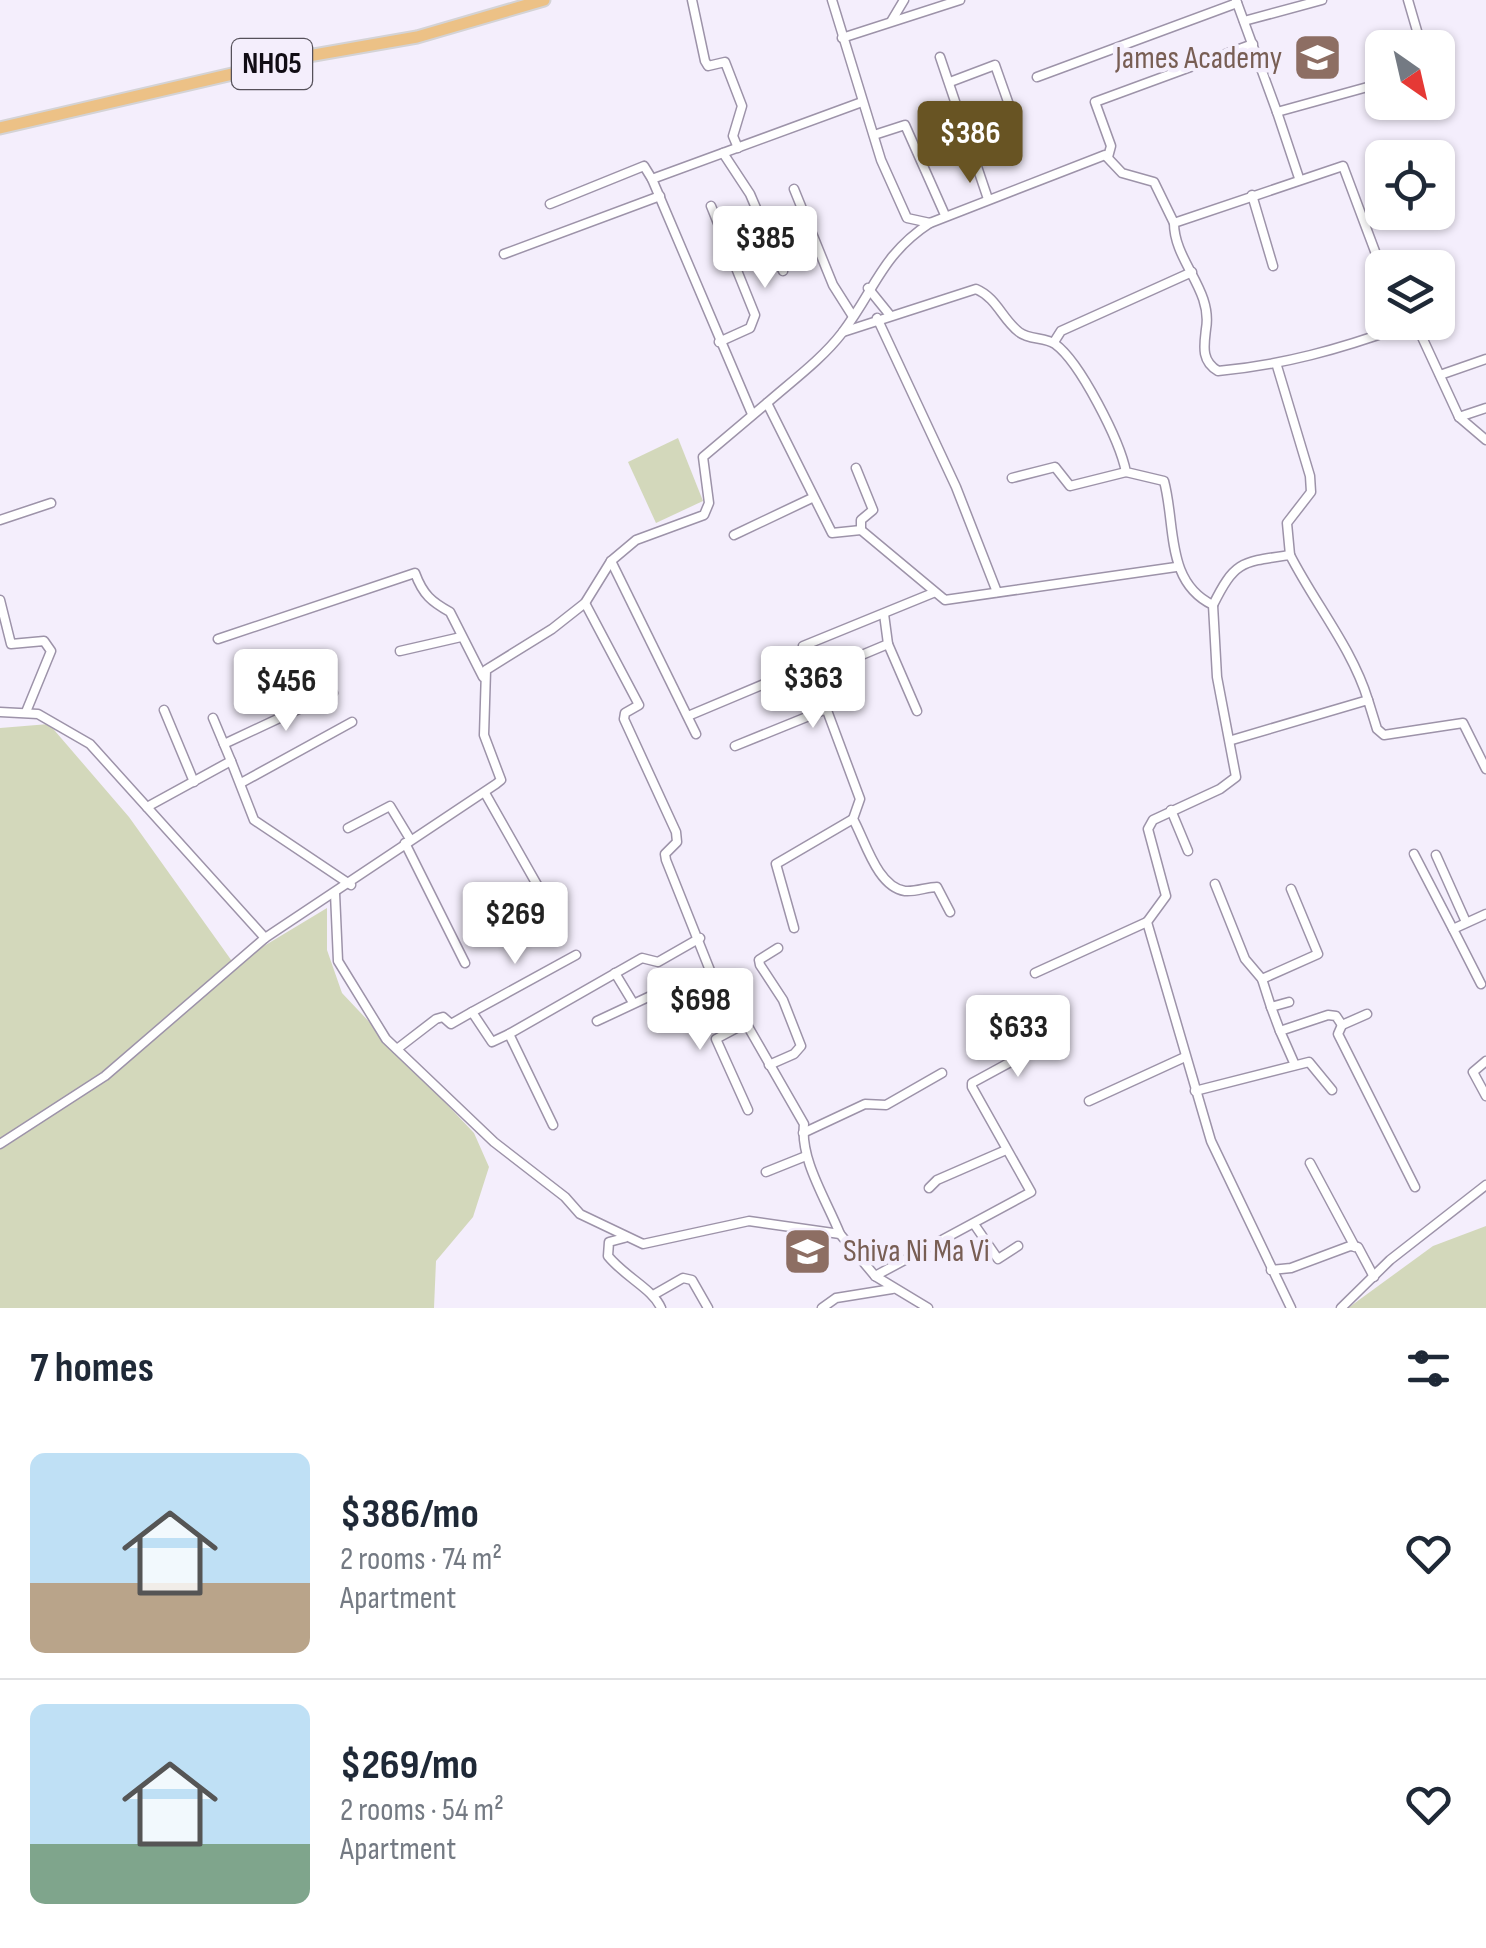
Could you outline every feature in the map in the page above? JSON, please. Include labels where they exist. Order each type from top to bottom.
[{"type":"main road","name":"NH05","points":[[0,128],[314,54],[417,36],[519,3],[544,0]]},
{"type":"street","points":[[692,0],[705,60],[708,66],[725,62],[742,106],[733,136],[738,148]]},
{"type":"street","points":[[832,0],[862,102],[907,218],[906,238]]},
{"type":"street","points":[[892,20],[904,0]]},
{"type":"street","points":[[842,38],[960,0]]},
{"type":"street","points":[[1244,21],[1322,0]]},
{"type":"street","points":[[1408,0],[1417,30]]},
{"type":"street","points":[[1038,77],[1236,2],[1299,178]]},
{"type":"street","points":[[1108,157],[1112,146],[1095,102],[1253,44]]},
{"type":"street","points":[[940,56],[988,200]]},
{"type":"street","points":[[950,82],[995,65],[1013,116]]},
{"type":"street","points":[[1277,112],[1365,88]]},
{"type":"street","points":[[652,180],[862,102]]},
{"type":"street","points":[[874,135],[905,125],[945,216]]},
{"type":"street","points":[[723,154],[750,194],[783,271]]},
{"type":"street","points":[[0,1144],[105,1076],[265,938],[351,885],[407,841],[500,780],[484,735],[486,670],[552,629],[585,603],[612,560],[636,540],[704,515],[709,503],[702,457],[767,403],[842,332],[868,288],[906,238],[945,216],[1108,157]]},
{"type":"street","points":[[1108,157],[1122,173],[1154,182],[1174,223],[1182,258],[1204,301],[1208,324],[1203,344],[1211,367],[1218,371],[1277,366],[1365,337]]},
{"type":"street","points":[[550,204],[644,166],[752,414]]},
{"type":"street","points":[[1174,223],[1344,166],[1349,170],[1375,250]]},
{"type":"street","points":[[794,189],[832,285],[852,315]]},
{"type":"street","points":[[1252,195],[1273,266]]},
{"type":"street","points":[[504,254],[660,196]]},
{"type":"street","points":[[711,206],[755,315],[750,328],[718,342]]},
{"type":"street","points":[[907,218],[930,223]]},
{"type":"street","points":[[1054,342],[1061,330],[1192,272]]},
{"type":"street","points":[[868,288],[889,314]]},
{"type":"street","points":[[842,332],[976,289],[989,294],[1018,332],[1054,342],[1112,426],[1126,472]]},
{"type":"street","points":[[877,318],[956,487],[997,592]]},
{"type":"street","points":[[1423,340],[1459,417],[1486,440]]},
{"type":"street","points":[[1440,375],[1486,359]]},
{"type":"street","points":[[1277,366],[1310,476],[1311,492],[1287,523],[1290,555],[1310,596],[1357,666],[1377,729],[1384,736],[1463,723],[1486,769]]},
{"type":"street","points":[[767,403],[832,533],[860,530],[944,600],[1101,581],[1176,566]]},
{"type":"street","points":[[1459,417],[1486,408]]},
{"type":"street","points":[[856,468],[873,510],[861,520],[860,530]]},
{"type":"street","points":[[1012,478],[1054,468],[1070,486],[1126,472],[1164,481],[1176,566],[1192,589],[1213,605]]},
{"type":"street","points":[[734,535],[812,498]]},
{"type":"street","points":[[0,520],[50,503]]},
{"type":"street","points":[[1035,974],[1147,922],[1166,896],[1148,830],[1153,820],[1220,790],[1236,777],[1217,677],[1213,605],[1229,571],[1245,562],[1290,555]]},
{"type":"street","points":[[612,560],[696,734]]},
{"type":"street","points":[[218,639],[414,573],[422,592],[435,607],[450,612],[483,677]]},
{"type":"street","points":[[794,928],[776,864],[853,819],[860,800],[803,646],[933,593]]},
{"type":"street","points":[[0,600],[11,644]]},
{"type":"street","points":[[585,603],[640,705],[624,713],[624,719],[676,832],[677,842],[665,854],[666,860],[729,1011],[746,1022],[804,1124],[806,1156],[840,1234],[875,1276],[928,1308]]},
{"type":"street","points":[[884,614],[888,644],[917,711]]},
{"type":"street","points":[[400,651],[461,637]]},
{"type":"street","points":[[0,644],[44,641],[50,651],[26,712]]},
{"type":"street","points":[[814,675],[888,644]]},
{"type":"street","points":[[688,716],[776,679]]},
{"type":"street","points":[[224,744],[333,692]]},
{"type":"street","points":[[1232,740],[1368,700]]},
{"type":"street","points":[[164,710],[194,782]]},
{"type":"street","points":[[735,746],[824,710]]},
{"type":"street","points":[[0,712],[26,712],[90,744],[265,938]]},
{"type":"street","points":[[213,718],[254,820],[351,885]]},
{"type":"street","points":[[241,783],[352,722]]},
{"type":"street","points":[[148,807],[232,761]]},
{"type":"street","points":[[485,793],[544,897]]},
{"type":"street","points":[[348,828],[390,806],[466,963]]},
{"type":"street","points":[[1171,810],[1188,851]]},
{"type":"street","points":[[853,819],[888,885],[915,891],[934,886],[950,912]]},
{"type":"street","points":[[1414,854],[1481,984]]},
{"type":"street","points":[[1436,855],[1466,922]]},
{"type":"street","points":[[1215,884],[1246,959],[1262,979],[1295,1065]]},
{"type":"street","points":[[1262,979],[1318,954],[1292,889]]},
{"type":"street","points":[[335,893],[338,961],[360,1000],[397,1050],[494,1142],[565,1197],[580,1214],[643,1244],[749,1222],[840,1234]]},
{"type":"street","points":[[1454,929],[1486,914]]},
{"type":"street","points":[[1147,922],[1212,1141],[1291,1308]]},
{"type":"street","points":[[472,1012],[492,1042],[645,957],[658,962],[700,938]]},
{"type":"street","points":[[770,1065],[794,1054],[801,1046],[783,1000],[760,965],[759,960],[778,948]]},
{"type":"street","points":[[397,1050],[436,1020],[443,1017],[450,1024],[576,955]]},
{"type":"street","points":[[615,973],[632,1001]]},
{"type":"street","points":[[598,1020],[632,1001],[659,992]]},
{"type":"street","points":[[1271,1008],[1289,1002]]},
{"type":"street","points":[[1280,1031],[1332,1014],[1342,1025]]},
{"type":"street","points":[[1367,1014],[1342,1025],[1338,1034],[1415,1186]]},
{"type":"street","points":[[746,1022],[716,1039],[748,1110]]},
{"type":"street","points":[[509,1034],[553,1125]]},
{"type":"street","points":[[875,1276],[1031,1192],[972,1082],[1038,1047]]},
{"type":"street","points":[[1089,1101],[1186,1057]]},
{"type":"street","points":[[1486,1061],[1473,1072],[1486,1096]]},
{"type":"street","points":[[1195,1091],[1309,1062],[1332,1090]]},
{"type":"street","points":[[802,1134],[865,1104],[886,1105],[942,1074]]},
{"type":"street","points":[[929,1188],[944,1176],[1006,1150]]},
{"type":"street","points":[[766,1172],[806,1156]]},
{"type":"street","points":[[1310,1163],[1374,1277]]},
{"type":"street","points":[[1341,1308],[1486,1186]]},
{"type":"street","points":[[974,1224],[998,1259],[1018,1246]]},
{"type":"street","points":[[624,1238],[609,1242],[608,1256],[624,1277],[655,1294],[660,1308]]},
{"type":"street","points":[[1271,1270],[1355,1247]]},
{"type":"street","points":[[655,1294],[684,1278],[692,1280],[708,1308]]},
{"type":"street","points":[[822,1308],[836,1298],[892,1289]]},
{"type":"green space","points":[[678,438],[703,501],[656,523],[628,462]]},
{"type":"green space","points":[[49,724],[129,817],[234,964],[327,908],[327,950],[342,993],[474,1133],[489,1167],[473,1217],[436,1261],[434,1308],[0,1308],[0,728]]},
{"type":"green space","points":[[1486,1226],[1486,1308],[1348,1308],[1433,1246]]},
{"type":"place","name":"James Academy","points":[[1317,58]]},
{"type":"place","name":"Shiva Ni Ma Vi","points":[[808,1251]]}]
